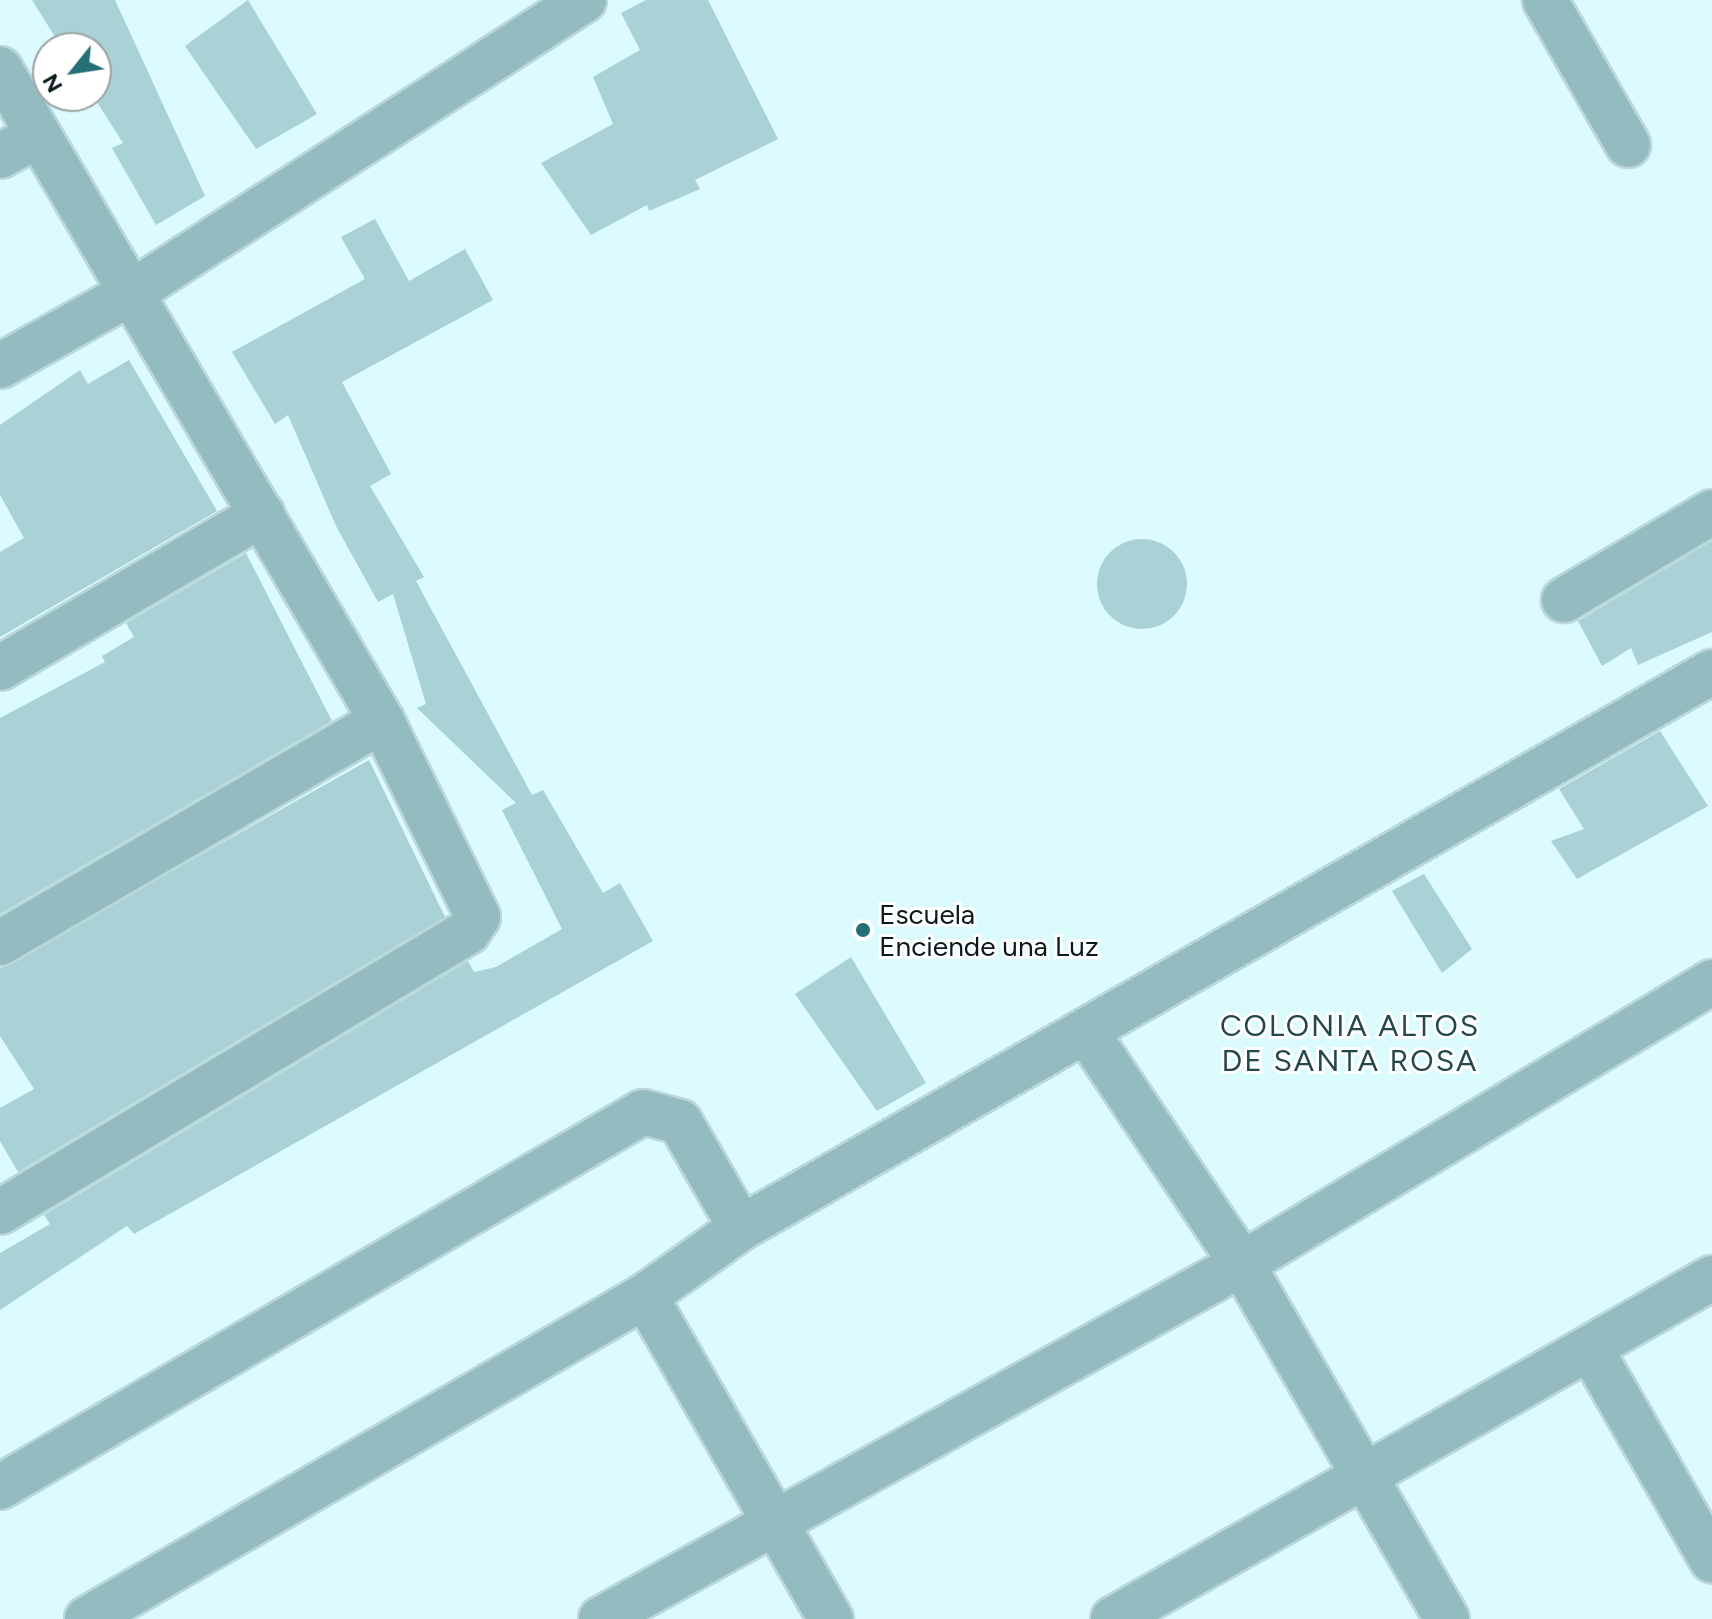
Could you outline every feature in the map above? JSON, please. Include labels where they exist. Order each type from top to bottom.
[{"type":"street","points":[[0,366],[134,291],[584,0]]},
{"type":"street","points":[[1545,0],[1628,145]]},
{"type":"street","points":[[0,69],[134,291],[382,721],[473,899],[478,917],[468,932],[0,1212]]},
{"type":"street","points":[[0,156],[38,135]]},
{"type":"street","points":[[1564,600],[1712,512]]},
{"type":"street","points":[[0,668],[262,514]]},
{"type":"street","points":[[87,1619],[645,1296],[741,1228],[1087,1033],[1712,672]]},
{"type":"street","points":[[0,943],[382,721]]},
{"type":"street","points":[[601,1619],[1242,1264],[1712,982]]},
{"type":"street","points":[[1087,1033],[1242,1264],[1447,1619]]},
{"type":"street","points":[[0,1487],[643,1112],[680,1122],[741,1228]]},
{"type":"street","points":[[1113,1619],[1712,1278]]},
{"type":"street","points":[[645,1296],[831,1619]]},
{"type":"street","points":[[1590,1348],[1712,1560]]},
{"type":"building","points":[[32,0],[115,0],[205,196],[156,225],[112,148],[123,143],[103,112],[112,112],[112,32],[52,32]]},
{"type":"building","points":[[248,0],[317,114],[256,149],[185,46]]},
{"type":"building","points":[[646,0],[708,0],[778,139],[695,180],[700,189],[649,211],[647,205],[591,235],[541,163],[613,124],[593,77],[640,50],[621,13]]},
{"type":"building","points":[[375,219],[409,281],[465,249],[493,300],[342,382],[391,474],[370,486],[424,577],[416,581],[532,795],[543,790],[603,893],[620,883],[653,941],[134,1234],[127,1226],[0,1310],[0,1253],[50,1224],[44,1215],[468,961],[474,972],[496,967],[562,929],[502,810],[516,803],[417,708],[426,704],[393,594],[378,602],[336,526],[288,415],[275,424],[232,352],[365,279],[341,237]]},
{"type":"building","points":[[129,360],[217,511],[0,637],[0,552],[24,538],[0,495],[0,425],[80,370],[88,384]]},
{"type":"building","points":[[1142,539],[1159,543],[1174,552],[1183,567],[1187,584],[1183,601],[1174,616],[1159,625],[1142,629],[1125,625],[1110,616],[1101,601],[1097,584],[1101,567],[1110,552],[1125,543]]},
{"type":"building","points":[[1712,541],[1712,632],[1638,665],[1631,648],[1602,666],[1578,621]]},
{"type":"building","points":[[246,553],[332,721],[0,914],[0,718],[105,662],[102,656],[134,637],[126,623]]},
{"type":"building","points":[[1660,731],[1708,806],[1577,879],[1551,841],[1584,829],[1559,789]]},
{"type":"building","points":[[369,760],[445,917],[18,1172],[0,1141],[0,1108],[34,1089],[0,1036],[0,968]]},
{"type":"building","points":[[1424,874],[1472,949],[1442,973],[1392,891]]},
{"type":"building","points":[[851,957],[926,1083],[877,1111],[795,994]]},
{"type":"place","name":"Escuela Enciende una Luz","points":[[863,930]]},
{"type":"district","name":"COLONIA ALTOS DE SANTA ROSA","points":[[1350,1043]]}]
